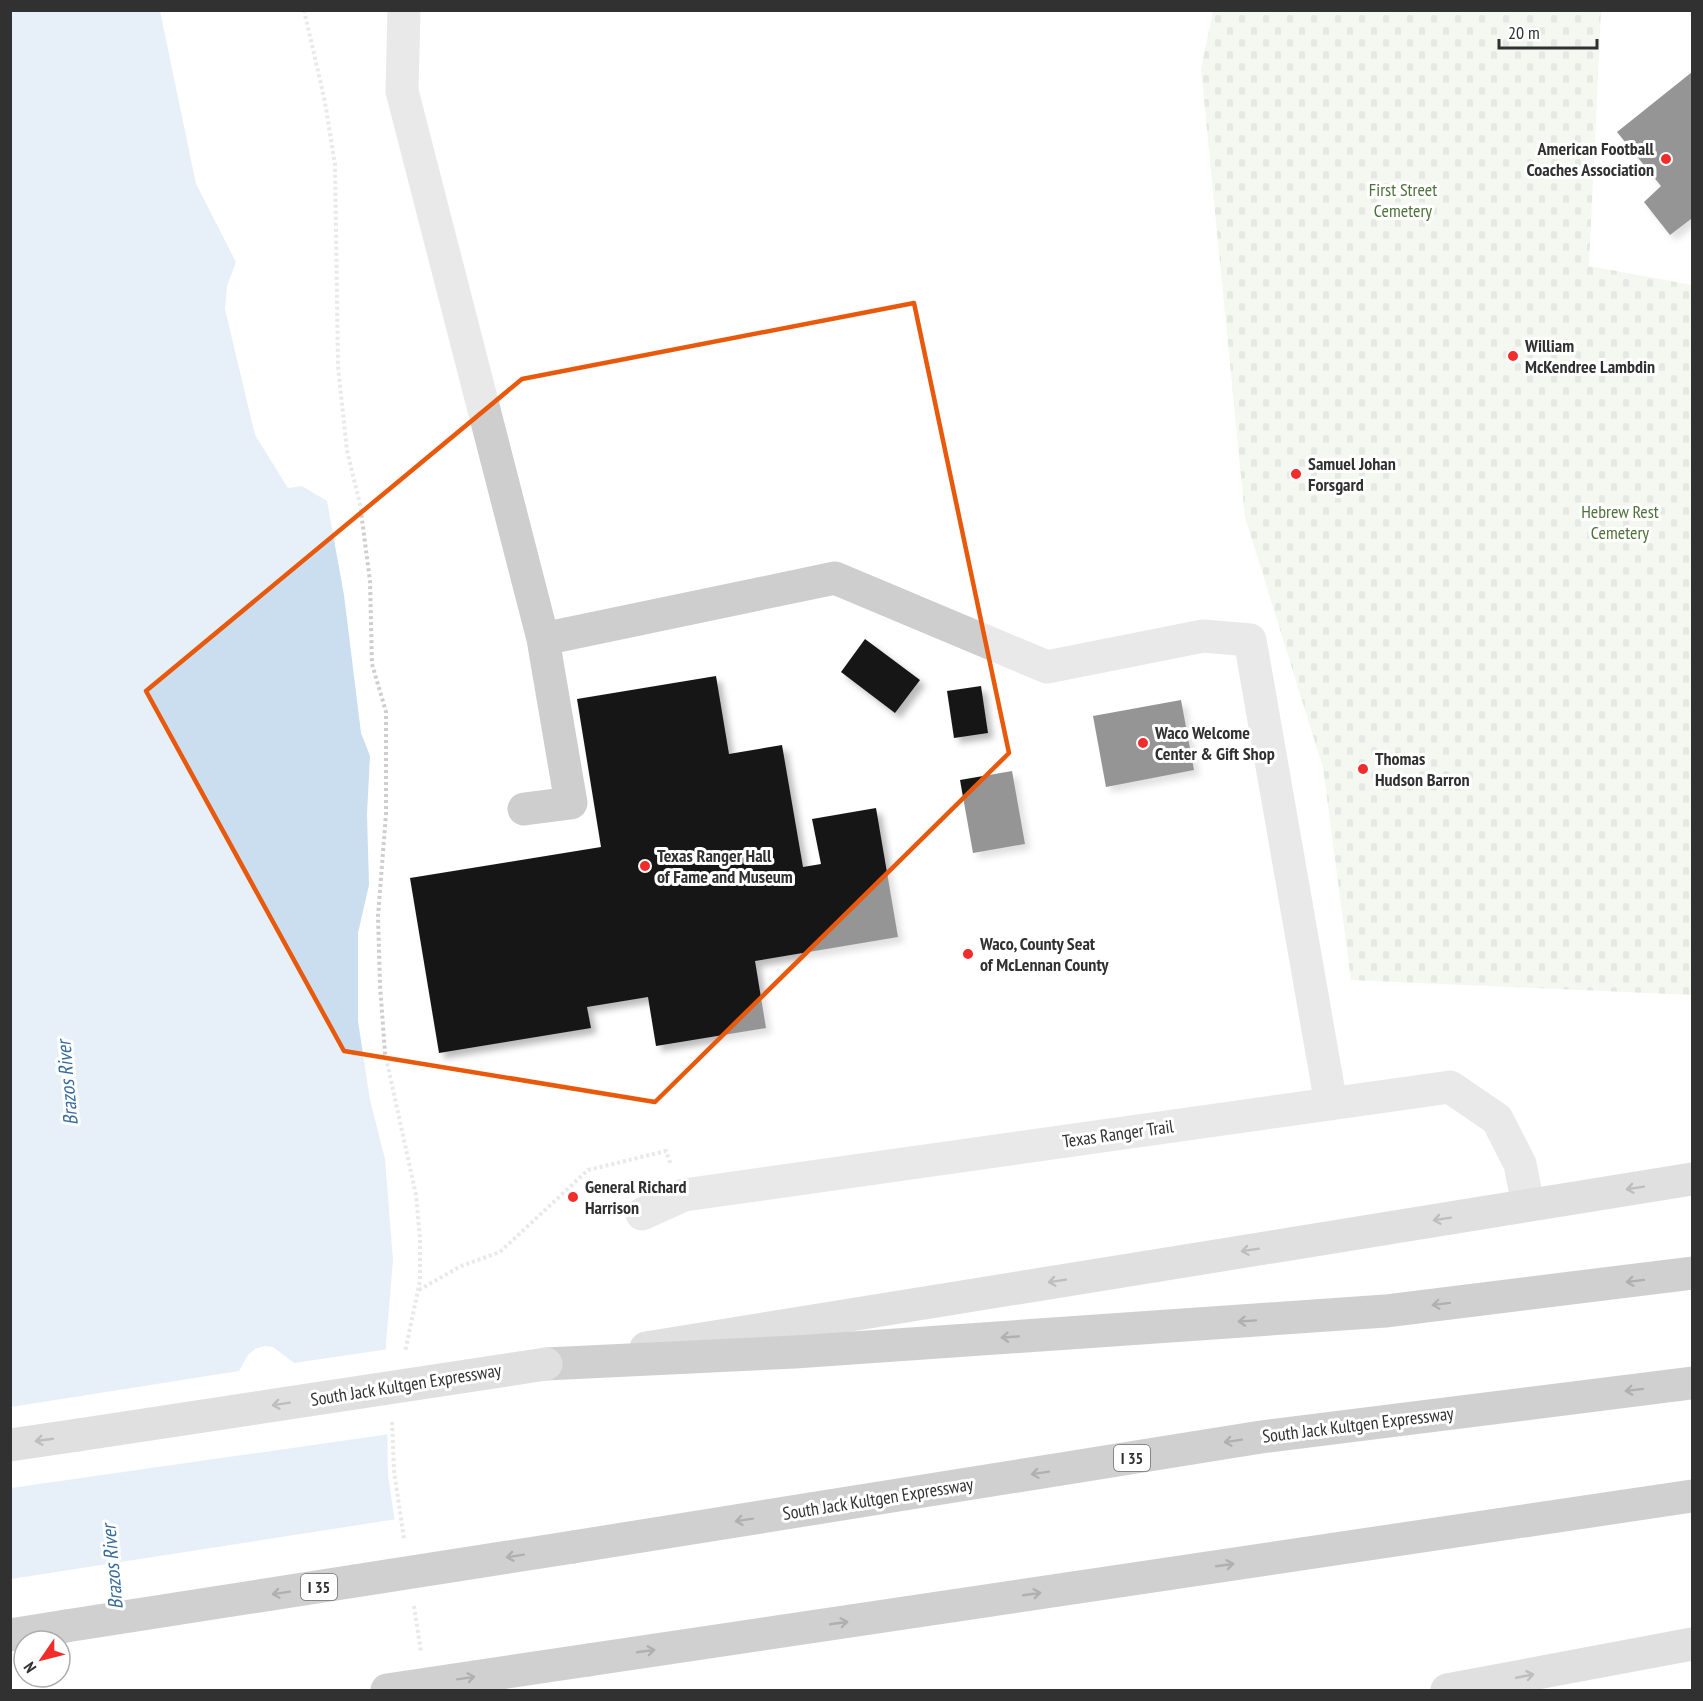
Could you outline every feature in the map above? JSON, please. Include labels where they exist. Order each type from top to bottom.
[{"type":"highway","points":[[546,1364],[795,1352],[1384,1311],[1692,1274]]},
{"type":"highway","name":"South Jack Kultgen Expressway","points":[[10,1635],[1261,1437],[1692,1383]]},
{"type":"highway","points":[[387,1690],[1692,1496]]},
{"type":"main road","name":"South Jack Kultgen Expressway","points":[[10,1445],[546,1364],[1692,1179]]},
{"type":"main road","points":[[1447,1690],[1692,1644]]},
{"type":"street","points":[[404,10],[402,91],[543,639],[572,803],[524,809]]},
{"type":"street","points":[[543,639],[835,578],[1047,667],[1203,636],[1250,640],[1331,1104]]},
{"type":"street","name":"Texas Ranger Trail","points":[[642,1214],[684,1194],[1450,1087],[1497,1119],[1520,1164],[1528,1205]]},
{"type":"path","points":[[304,10],[325,102],[335,165],[338,366],[347,451],[360,504],[369,572],[372,664],[386,712],[386,814],[378,916],[380,985],[385,1053],[416,1195],[420,1239],[419,1290],[404,1355]]},
{"type":"path","points":[[419,1290],[461,1266],[500,1252],[588,1170],[666,1151],[684,1194]]},
{"type":"path","points":[[394,1413],[392,1423],[394,1471],[405,1540]]},
{"type":"path","points":[[413,1598],[422,1656]]},
{"type":"highlighted area","points":[[914,303],[1009,753],[655,1102],[344,1051],[146,691],[522,379]]},
{"type":"green space","name":"First Street Cemetery","points":[[1213,11],[1601,11],[1589,266],[1692,285],[1692,995],[1351,980],[1323,768],[1245,517],[1201,69]]},
{"type":"water","name":"Brazos River","points":[[11,11],[160,11],[196,184],[236,262],[227,286],[225,309],[255,435],[288,488],[302,486],[327,501],[344,595],[361,733],[370,756],[367,814],[369,885],[358,933],[358,1021],[370,1100],[385,1159],[393,1260],[386,1343],[388,1475],[420,1690],[11,1690]]},
{"type":"pier","points":[[264,1346],[273,1347],[294,1363],[389,1349],[390,1434],[11,1488],[11,1407],[239,1371],[248,1355]]},
{"type":"pier","points":[[397,1519],[423,1690],[11,1690],[11,1579]]},
{"type":"building","name":"American Football Coaches Association","points":[[1692,72],[1692,221],[1691,219],[1670,235],[1644,202],[1661,186],[1617,132]]},
{"type":"building","points":[[865,639],[920,680],[895,713],[841,672]]},
{"type":"building","name":"Texas Ranger Hall of Fame and Museum","points":[[716,676],[729,754],[782,745],[803,867],[821,864],[812,819],[876,808],[898,937],[755,961],[766,1028],[656,1046],[648,997],[587,1007],[591,1028],[439,1053],[410,878],[601,847],[577,699]]},
{"type":"building","points":[[981,686],[988,733],[954,738],[947,691]]},
{"type":"building","name":"Waco Welcome Center & Gift Shop","points":[[1181,700],[1194,770],[1106,787],[1093,716]]},
{"type":"building","points":[[1012,771],[1025,844],[973,853],[960,780]]},
{"type":"place","name":"American Football Coaches Association","points":[[1666,159]]},
{"type":"place","name":"William McKendree Lambdin","points":[[1513,356]]},
{"type":"place","name":"Samuel Johan Forsgard","points":[[1296,474]]},
{"type":"place","name":"Waco Welcome Center & Gift Shop","points":[[1143,743]]},
{"type":"place","name":"Thomas Hudson Barron","points":[[1363,769]]},
{"type":"place","name":"Texas Ranger Hall of Fame and Museum","points":[[645,866]]},
{"type":"place","name":"Waco, County Seat of McLennan County","points":[[968,954]]},
{"type":"place","name":"General Richard Harrison","points":[[573,1197]]},
{"type":"park label","name":"Hebrew Rest Cemetery","points":[[1620,522]]}]
